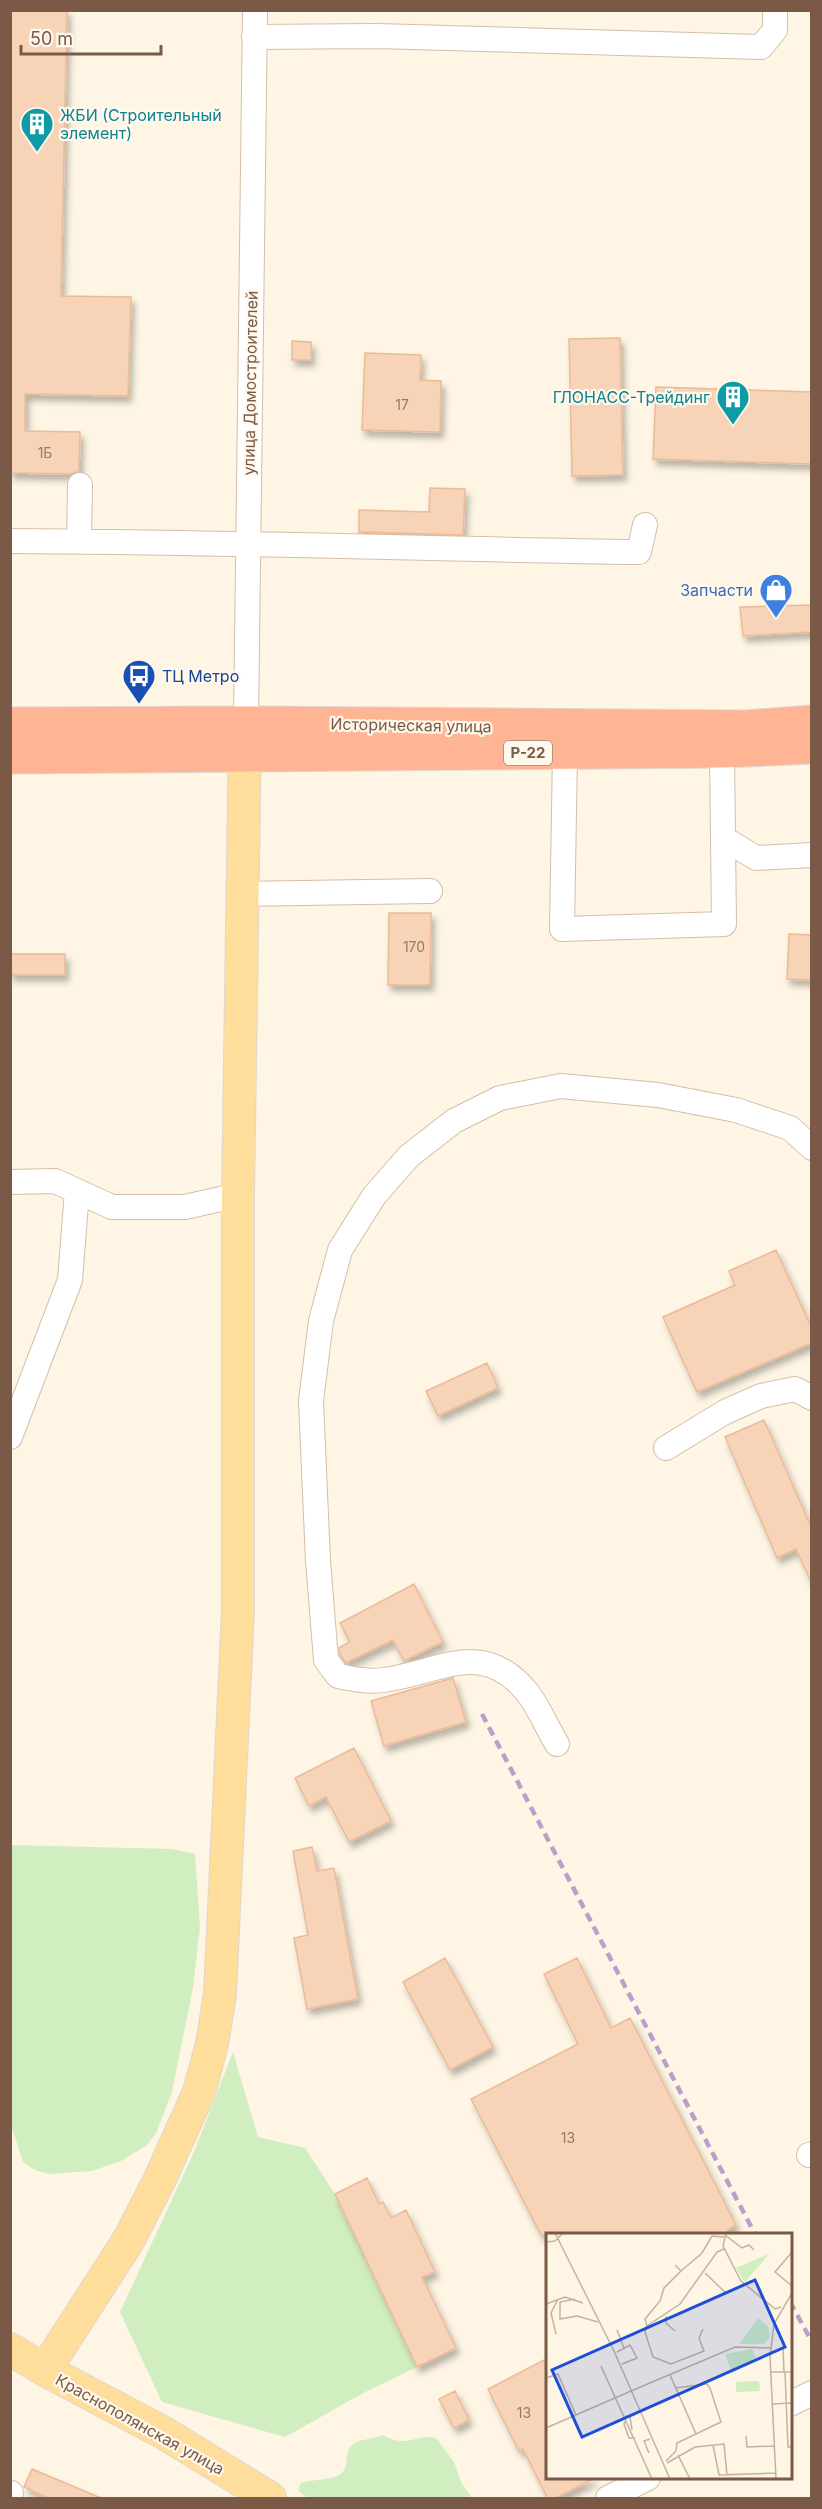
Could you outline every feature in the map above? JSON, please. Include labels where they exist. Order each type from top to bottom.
[{"type":"highway","name":"Историческая улица","points":[[10,724],[246,723],[745,727],[812,722]]},
{"type":"highway","name":"Историческая улица","points":[[10,757],[565,753],[722,751],[812,747]]},
{"type":"main road","name":"улица Домостроителей","points":[[45,2370],[128,2241],[160,2179],[199,2092],[212,2044],[220,1994],[238,1610],[238,1195],[246,723]]},
{"type":"main road","name":"Краснополянская улица","points":[[10,2349],[164,2433],[270,2499]]},
{"type":"street","name":"улица Домостроителей","points":[[246,723],[255,10]]},
{"type":"street","points":[[254,37],[375,36],[761,46],[775,30],[775,10]]},
{"type":"street","points":[[80,485],[80,542]]},
{"type":"street","points":[[14,546],[80,542],[249,543],[459,550],[639,552],[645,525]]},
{"type":"street","points":[[565,753],[562,929],[724,924],[722,751]]},
{"type":"street","points":[[723,838],[756,858],[812,855]]},
{"type":"street","points":[[243,894],[430,891]]},
{"type":"street","points":[[556,1744],[528,1694],[507,1672],[489,1663],[469,1661],[383,1680],[357,1680],[338,1676],[326,1660],[318,1561],[311,1401],[321,1321],[340,1250],[374,1196],[409,1156],[453,1121],[500,1098],[561,1086],[658,1095],[736,1110],[790,1128],[812,1148]]},
{"type":"street","points":[[10,1182],[55,1181],[112,1207],[185,1207],[238,1195]]},
{"type":"street","points":[[10,1437],[70,1280],[77,1191]]},
{"type":"street","points":[[666,1448],[725,1412],[761,1396],[795,1389],[812,1398]]},
{"type":"street","points":[[792,2403],[812,2393]]},
{"type":"street","points":[[608,2499],[646,2479]]},
{"type":"green space","points":[[11,1845],[172,1849],[195,1854],[200,1927],[193,1988],[172,2092],[156,2133],[147,2145],[121,2161],[92,2171],[49,2174],[35,2170],[23,2162],[11,2125]]},
{"type":"green space","points":[[233,2052],[258,2137],[305,2148],[335,2194],[417,2367],[365,2392],[285,2437],[162,2402],[120,2312],[194,2152]]},
{"type":"green space","points":[[383,2435],[400,2441],[425,2437],[437,2439],[454,2462],[470,2498],[307,2498],[298,2490],[301,2483],[339,2475],[345,2469],[347,2453],[354,2443]]},
{"type":"building","name":"ЖБИ (Строительный элемент)","points":[[10,10],[67,10],[61,296],[131,297],[128,396],[25,394],[25,431],[80,432],[79,471],[72,474],[10,473]]},
{"type":"building","points":[[620,338],[623,475],[572,476],[569,339]]},
{"type":"building","points":[[292,341],[311,342],[311,360],[292,360]]},
{"type":"building","points":[[365,353],[421,355],[420,380],[441,381],[440,432],[362,430]]},
{"type":"building","name":"ГЛОНАСС-Трейдинг","points":[[656,387],[812,392],[812,464],[653,459]]},
{"type":"building","points":[[430,488],[465,489],[463,535],[359,532],[359,510],[429,512]]},
{"type":"building","name":"Запчасти","points":[[812,605],[812,632],[743,636],[740,607]]},
{"type":"building","points":[[389,913],[431,913],[430,985],[388,985]]},
{"type":"building","points":[[789,934],[812,935],[812,980],[787,979]]},
{"type":"building","points":[[10,954],[65,954],[65,975],[10,975]]},
{"type":"building","points":[[776,1250],[812,1329],[812,1343],[697,1392],[663,1317],[735,1285],[729,1271]]},
{"type":"building","points":[[487,1363],[498,1388],[438,1416],[426,1391]]},
{"type":"building","points":[[764,1420],[812,1529],[812,1584],[796,1549],[777,1558],[725,1437]]},
{"type":"building","points":[[414,1584],[443,1642],[404,1661],[393,1640],[346,1663],[340,1655],[339,1648],[350,1642],[340,1623]]},
{"type":"building","points":[[453,1678],[466,1722],[384,1746],[371,1701]]},
{"type":"building","points":[[354,1748],[391,1821],[349,1842],[326,1797],[309,1806],[295,1778]]},
{"type":"building","points":[[312,1847],[317,1871],[334,1868],[358,1999],[307,2009],[294,1938],[308,1935],[293,1851]]},
{"type":"building","points":[[445,1958],[493,2047],[450,2070],[403,1982]]},
{"type":"building","points":[[577,1958],[611,2028],[630,2018],[736,2225],[727,2230],[729,2233],[546,2233],[546,2235],[541,2235],[471,2099],[578,2044],[544,1974]]},
{"type":"building","points":[[367,2178],[379,2204],[383,2202],[391,2218],[406,2210],[435,2272],[422,2277],[456,2348],[417,2367],[335,2194]]},
{"type":"building","points":[[546,2359],[546,2479],[593,2479],[554,2499],[548,2499],[523,2449],[519,2451],[488,2389]]},
{"type":"building","points":[[455,2391],[469,2420],[454,2428],[439,2399]]},
{"type":"building","points":[[32,2469],[101,2499],[50,2499],[24,2487]]},
{"type":"railway","points":[[482,1714],[754,2233]]},
{"type":"railway","points":[[792,2306],[812,2342]]},
{"type":"place","name":"ЖБИ (Строительный элемент)","points":[[37,153]]},
{"type":"place","name":"ГЛОНАСС-Трейдинг","points":[[733,426]]},
{"type":"place","name":"Запчасти","points":[[776,619]]},
{"type":"place","name":"ТЦ Метро","points":[[139,705]]}]
